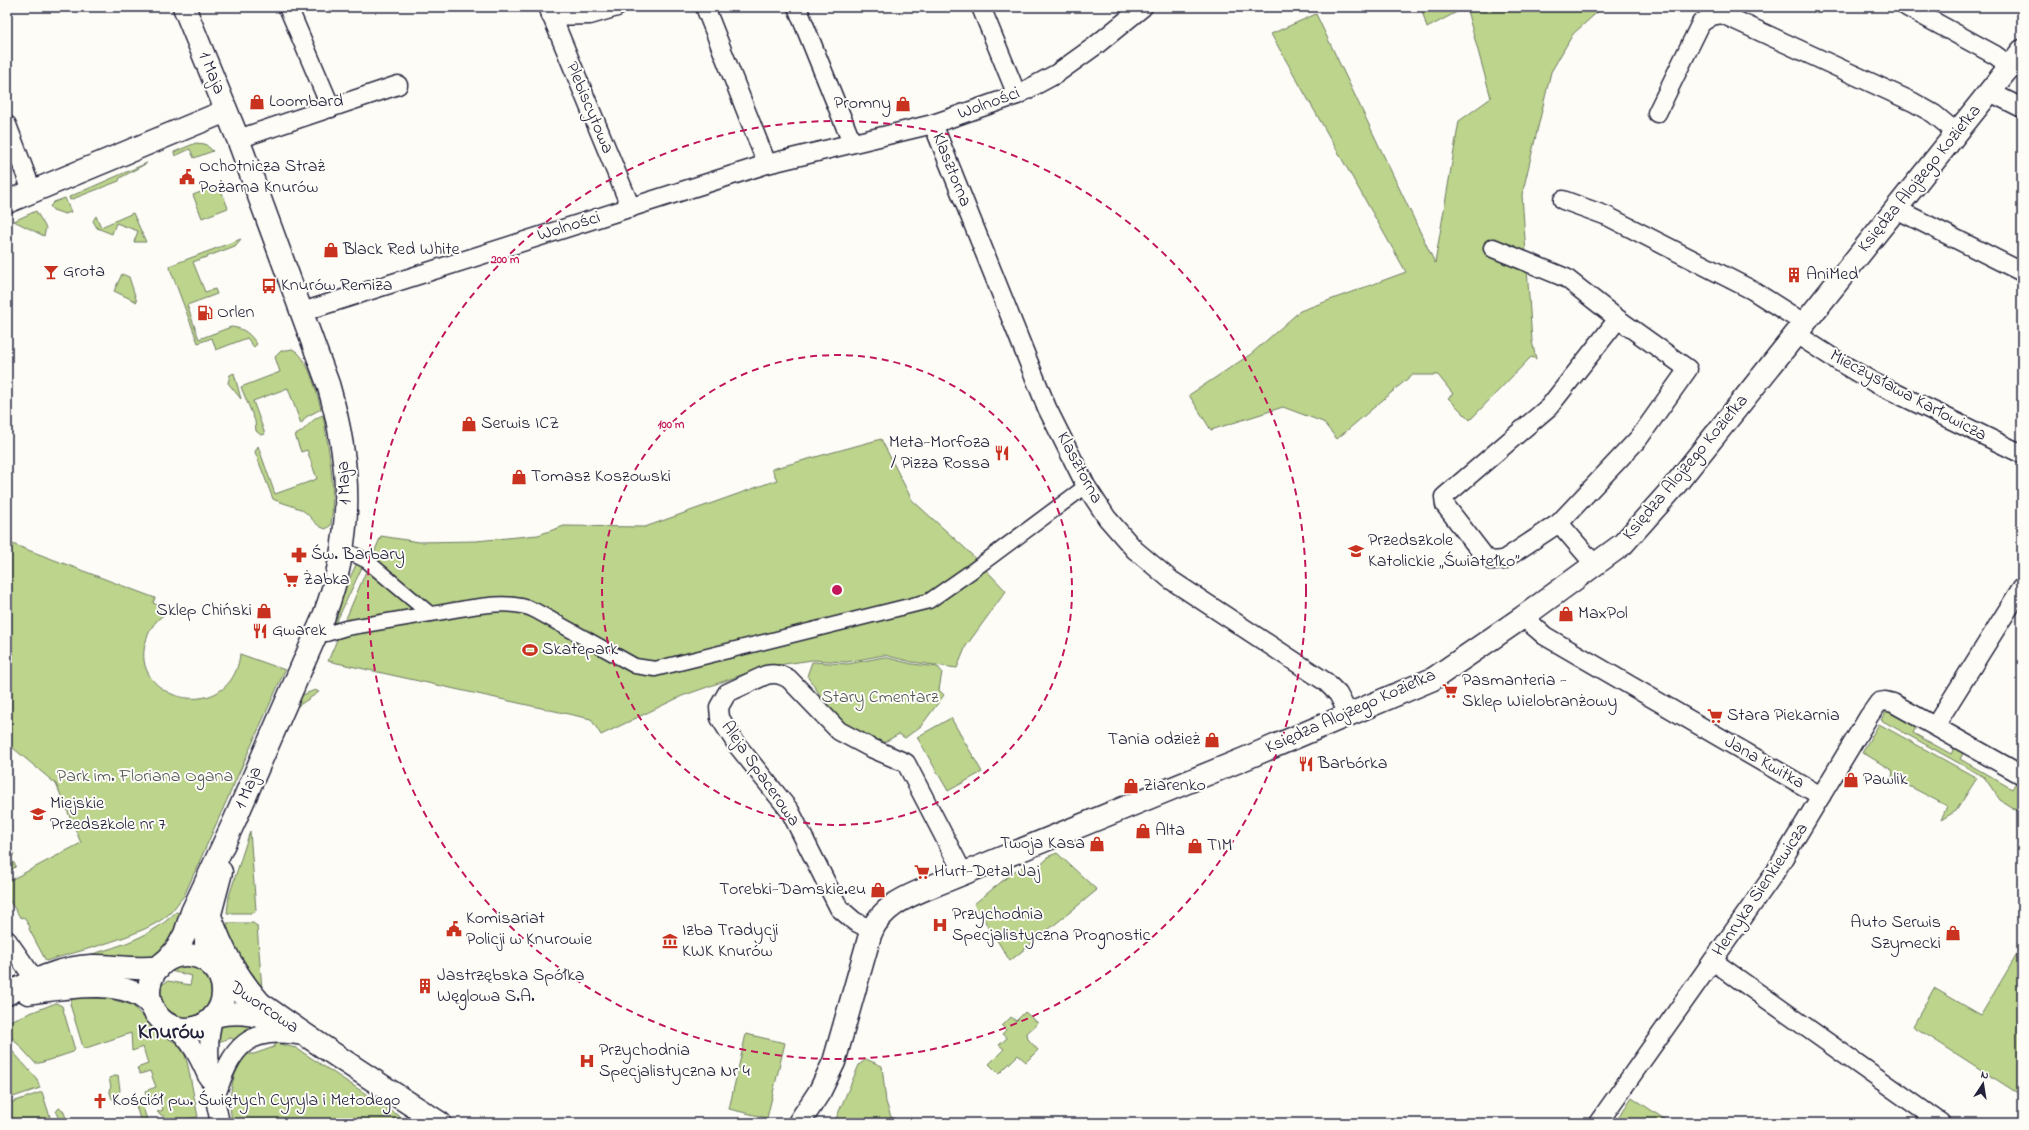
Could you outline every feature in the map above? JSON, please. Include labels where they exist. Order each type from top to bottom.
[{"type":"street","name":"1 Maja","points":[[163,963],[178,947],[210,870],[234,822],[318,632],[333,592],[343,549],[347,517],[347,485],[340,431],[328,384],[238,139],[184,7]]},
{"type":"street","points":[[288,7],[330,108]]},
{"type":"street","points":[[550,11],[590,15],[617,7]]},
{"type":"street","points":[[705,7],[767,164]]},
{"type":"street","points":[[797,7],[852,143]]},
{"type":"street","points":[[981,7],[1017,95]]},
{"type":"street","name":"Wolności","points":[[302,312],[767,164],[932,124],[1017,95],[1056,74],[1095,46],[1143,7]]},
{"type":"street","points":[[1907,7],[1995,55],[2018,59]]},
{"type":"street","name":"Plebiscytowa","points":[[550,11],[631,208]]},
{"type":"street","points":[[1657,113],[1701,23],[1712,16],[1722,14],[1913,102],[1934,114],[1957,133]]},
{"type":"street","name":"Księdza Alojzego Koziełka","points":[[799,1123],[820,1091],[834,1062],[871,930],[880,916],[902,899],[1433,679],[1523,617],[1623,544],[1672,489],[1896,208],[2018,59]]},
{"type":"street","points":[[238,139],[398,85]]},
{"type":"street","points":[[1990,92],[2022,108]]},
{"type":"street","points":[[7,202],[226,111]]},
{"type":"street","name":"Klasztorna","points":[[932,124],[1047,408],[1086,486],[1107,518],[1135,550],[1171,580],[1326,682],[1338,694],[1349,715]]},
{"type":"street","points":[[7,125],[32,191]]},
{"type":"street","name":"Mieczysława Karłowicza","points":[[1563,200],[1607,216],[1752,290],[1841,363],[1875,382],[2022,454]]},
{"type":"street","points":[[1896,208],[2022,272]]},
{"type":"street","points":[[1493,248],[1566,278],[1618,319],[1688,369],[1639,438],[1559,523],[1503,560],[1492,561],[1485,557],[1445,505],[1444,497],[1549,407],[1618,319]]},
{"type":"street","points":[[318,632],[326,634],[346,628],[430,614],[507,604],[522,605],[536,611],[635,666],[648,669],[662,668],[928,601],[1086,486]]},
{"type":"street","points":[[1559,523],[1595,565]]},
{"type":"street","points":[[343,549],[367,561],[430,614]]},
{"type":"street","points":[[1935,726],[2016,608],[2022,587]]},
{"type":"street","name":"Jana Kwitka","points":[[1523,617],[1545,636],[1821,796]]},
{"type":"street","name":"Aleja Spacerowa","points":[[871,930],[854,921],[839,908],[790,811],[737,745],[722,722],[719,707],[727,692],[772,673],[784,676],[789,678],[839,730],[869,747],[906,762],[963,873]]},
{"type":"street","name":"Henryka Sienkiewicza","points":[[1598,1123],[1774,874],[1879,702],[1889,702],[2022,774]]},
{"type":"street","name":"1 Maja","points":[[216,972],[206,949],[206,929],[234,822]]},
{"type":"street","points":[[210,915],[219,940],[240,980],[262,1005]]},
{"type":"street","points":[[7,940],[35,980]]},
{"type":"street","points":[[7,995],[35,980],[78,967],[92,966],[135,970],[163,963],[182,955],[189,955],[205,960],[216,972],[223,985],[222,999],[214,1016],[210,1032],[214,1093],[220,1123]]},
{"type":"street","points":[[1713,961],[1941,1123]]},
{"type":"street","points":[[152,1006],[150,999],[150,985],[163,963]]},
{"type":"street","name":"Dworcowa","points":[[216,972],[231,987],[262,1005],[307,1037],[440,1123]]},
{"type":"street","points":[[7,995],[70,987],[92,986],[118,989],[134,993],[146,999],[161,1018],[187,1038],[192,1045],[214,1093]]},
{"type":"street","name":"Dworcowa","points":[[214,1016],[228,1013],[248,1012],[273,1020],[307,1037]]},
{"type":"street","points":[[173,1026],[195,1028],[202,1026],[214,1016]]},
{"type":"street","points":[[214,1093],[227,1065],[240,1048],[254,1038],[272,1032],[286,1032],[307,1037]]},
{"type":"green space","points":[[1421,7],[1466,7],[1427,28]]},
{"type":"green space","points":[[1466,7],[1603,7],[1573,34],[1551,72],[1522,195],[1532,341],[1536,359],[1531,357],[1470,420],[1448,398],[1453,394],[1438,375],[1412,375],[1337,439],[1323,422],[1283,407],[1211,430],[1189,395],[1251,354],[1300,311],[1406,272],[1271,34],[1316,14],[1435,263],[1459,121],[1491,98]]},
{"type":"green space","points":[[196,143],[205,144],[213,151],[194,158],[190,149],[175,156],[174,152]]},
{"type":"green space","points":[[147,163],[120,178],[119,181],[70,200],[69,197]]},
{"type":"green space","points":[[219,185],[228,208],[202,218],[193,195]]},
{"type":"green space","points":[[65,198],[71,212],[65,214],[53,210],[50,206],[54,202]]},
{"type":"green space","points":[[36,211],[46,228],[44,236],[14,221]]},
{"type":"green space","points":[[133,213],[146,242],[134,242],[138,231],[116,223],[112,234],[97,228],[93,221],[96,216],[101,227]]},
{"type":"green space","points":[[241,239],[235,246],[193,262],[205,292],[215,289],[217,294],[187,305],[199,339],[231,327],[246,332],[257,344],[254,347],[247,338],[216,350],[212,338],[198,343],[169,266]]},
{"type":"green space","points":[[122,274],[129,277],[137,302],[114,291]]},
{"type":"green space","points":[[292,349],[298,353],[307,366],[321,409],[306,417],[301,424],[288,388],[253,401],[265,434],[261,435],[256,431],[255,421],[241,387],[280,372],[275,357],[281,351]]},
{"type":"green space","points":[[234,373],[241,399],[228,383],[230,375]]},
{"type":"green space","points":[[323,415],[331,470],[333,498],[331,525],[326,529],[319,526],[302,510],[273,499],[255,452],[258,446],[275,494],[317,479],[307,450],[301,452],[295,435],[302,431],[315,419]]},
{"type":"green space","points":[[881,439],[912,500],[966,549],[1006,591],[966,646],[957,668],[912,662],[884,655],[847,662],[812,660],[764,667],[682,696],[601,735],[591,719],[328,661],[381,536],[419,542],[476,541],[538,535],[564,526],[645,527],[777,480],[772,469]]},
{"type":"green space","name":"Park im. Floriana Ogana","points":[[7,542],[155,598],[153,603],[170,611],[155,623],[150,631],[146,641],[144,662],[152,679],[165,691],[183,697],[202,698],[219,691],[233,677],[240,654],[285,670],[184,896],[174,909],[160,921],[130,935],[112,942],[46,961],[29,929],[30,927],[24,918],[20,917],[7,897],[7,882],[81,843],[56,784],[7,743]]},
{"type":"green space","points":[[358,560],[364,563],[334,627],[326,631]]},
{"type":"green space","name":"Stary Cmentarz","points":[[884,657],[912,664],[938,667],[942,672],[939,690],[944,695],[921,726],[905,738],[899,734],[883,743],[845,726],[833,714],[807,676],[812,662],[848,664]]},
{"type":"green space","points":[[315,690],[319,692],[295,708],[300,696]]},
{"type":"green space","points":[[1887,710],[1918,724],[1913,733],[1951,754],[1956,745],[1965,750],[1960,759],[2012,789],[2018,779],[2022,781],[2022,814],[2000,800],[1984,777],[1881,720]]},
{"type":"green space","points":[[951,718],[982,772],[948,791],[917,737]]},
{"type":"green space","points":[[1879,724],[1977,778],[1956,811],[1941,820],[1947,806],[1892,777],[1893,771],[1862,752]]},
{"type":"green space","points":[[250,831],[256,910],[253,913],[227,913],[229,896]]},
{"type":"green space","points":[[7,848],[14,853],[11,859],[16,866],[12,870],[7,866]]},
{"type":"green space","points":[[1057,853],[1097,890],[1010,961],[974,904],[1016,870],[1027,865],[1032,872],[1046,860],[1047,857]]},
{"type":"green space","points":[[176,912],[186,914],[165,949],[146,961],[71,960],[127,943],[153,930]]},
{"type":"green space","points":[[227,923],[253,923],[257,926],[262,989],[246,972],[229,936]]},
{"type":"green space","points":[[2022,946],[2022,1096],[1913,1026],[1934,988],[1981,1015]]},
{"type":"green space","points":[[183,966],[199,970],[208,978],[211,989],[210,1000],[204,1009],[195,1016],[184,1017],[170,1012],[165,1007],[162,1000],[161,985],[168,981],[190,985],[192,976],[170,971]]},
{"type":"green space","points":[[73,997],[110,999],[132,1005],[157,1032],[178,1044],[185,1055],[198,1117],[172,1122],[157,1112],[163,1110],[158,1094],[147,1098],[145,1091],[156,1087],[150,1071],[140,1074],[137,1068],[148,1064],[143,1047],[132,1051],[131,1033],[86,1048],[83,1047],[70,1004]]},
{"type":"green space","points":[[56,1003],[62,1006],[75,1050],[40,1063],[35,1063],[7,1032],[7,1022]]},
{"type":"green space","points":[[1025,1012],[1038,1023],[1027,1033],[1028,1039],[1038,1050],[1026,1062],[1018,1055],[999,1074],[989,1064],[1004,1049],[999,1045],[1007,1038],[1002,1034],[1006,1030],[1002,1026],[1011,1017],[1016,1021]]},
{"type":"green space","points":[[223,1022],[267,1025],[239,1042],[231,1038],[214,1043],[216,1030]]},
{"type":"green space","points":[[746,1034],[785,1043],[767,1118],[729,1109]]},
{"type":"green space","points":[[276,1043],[296,1048],[410,1123],[232,1123],[230,1104],[232,1086],[237,1069],[248,1054],[254,1054],[274,1047]]},
{"type":"green space","points":[[7,1045],[37,1079],[40,1088],[7,1099]]},
{"type":"green space","points":[[866,1059],[882,1066],[886,1102],[891,1117],[904,1123],[834,1123],[859,1065]]},
{"type":"green space","points":[[118,1075],[120,1090],[117,1099],[112,1099],[109,1089],[111,1087],[109,1078]]},
{"type":"green space","points":[[42,1092],[52,1123],[7,1123],[7,1104]]},
{"type":"green space","points":[[1632,1097],[1670,1123],[1615,1123]]},
{"type":"green space","points":[[135,1102],[142,1104],[148,1123],[141,1123]]},
{"type":"green space","points":[[59,1108],[63,1110],[68,1123],[60,1123],[56,1112]]},
{"type":"place","name":"Loombard","points":[[257,102]]},
{"type":"place","name":"Promny","points":[[903,104]]},
{"type":"place","name":"Ochotnicza Straż Pożarna Knurów","points":[[187,177]]},
{"type":"place","name":"Black Red White","points":[[331,250]]},
{"type":"place","name":"Grota","points":[[51,272]]},
{"type":"place","name":"AniMed","points":[[1794,275]]},
{"type":"place","name":"Knurów Remiza","points":[[269,286]]},
{"type":"place","name":"Orlen","points":[[205,313]]},
{"type":"place","name":"Serwis ICZ","points":[[469,424]]},
{"type":"place","name":"Meta-Morfoza / Pizza Rossa","points":[[1002,453]]},
{"type":"place","name":"Tomasz Koszowski","points":[[519,477]]},
{"type":"place","name":"Przedszkole Katolickie „Światełko”","points":[[1356,551]]},
{"type":"place","name":"Św. Barbary","points":[[299,555]]},
{"type":"place","name":"Żabka","points":[[291,580]]},
{"type":"place","name":"Sklep Chiński","points":[[264,611]]},
{"type":"place","name":"MaxPol","points":[[1566,614]]},
{"type":"place","name":"Gwarek","points":[[260,631]]},
{"type":"place","name":"Skatepark","points":[[530,650]]},
{"type":"place","name":"Pasmanteria - Sklep Wielobranżowy","points":[[1450,691]]},
{"type":"place","name":"Stara Piekarnia","points":[[1715,716]]},
{"type":"place","name":"Tania odzież","points":[[1212,740]]},
{"type":"place","name":"Barbórka","points":[[1306,764]]},
{"type":"place","name":"Pawlik","points":[[1851,780]]},
{"type":"place","name":"Ziarenko","points":[[1131,786]]},
{"type":"place","name":"Miejskie Przedszkole nr 7","points":[[38,814]]},
{"type":"place","name":"Alta","points":[[1143,831]]},
{"type":"place","name":"Twoja Kasa","points":[[1097,844]]},
{"type":"place","name":"TIM","points":[[1195,846]]},
{"type":"place","name":"Hurt-Detal Jaj","points":[[922,872]]},
{"type":"place","name":"Torebki-Damskie.eu","points":[[878,890]]},
{"type":"place","name":"Przychodnia Specjalistyczna Prognostic","points":[[940,925]]},
{"type":"place","name":"Komisariat Policji w Knurowie","points":[[454,929]]},
{"type":"place","name":"Auto Serwis Szymecki","points":[[1953,933]]},
{"type":"place","name":"Izba Tradycji KWK Knurów","points":[[670,941]]},
{"type":"place","name":"Jastrzębska Spółka Węglowa S.A.","points":[[425,986]]},
{"type":"place","name":"Przychodnia Specjalistyczna Nr 4","points":[[587,1061]]},
{"type":"place","name":"Kościół pw. Świętych Cyryla i Metodego","points":[[100,1101]]},
{"type":"district","name":"Knurów","points":[[171,1033]]}]
